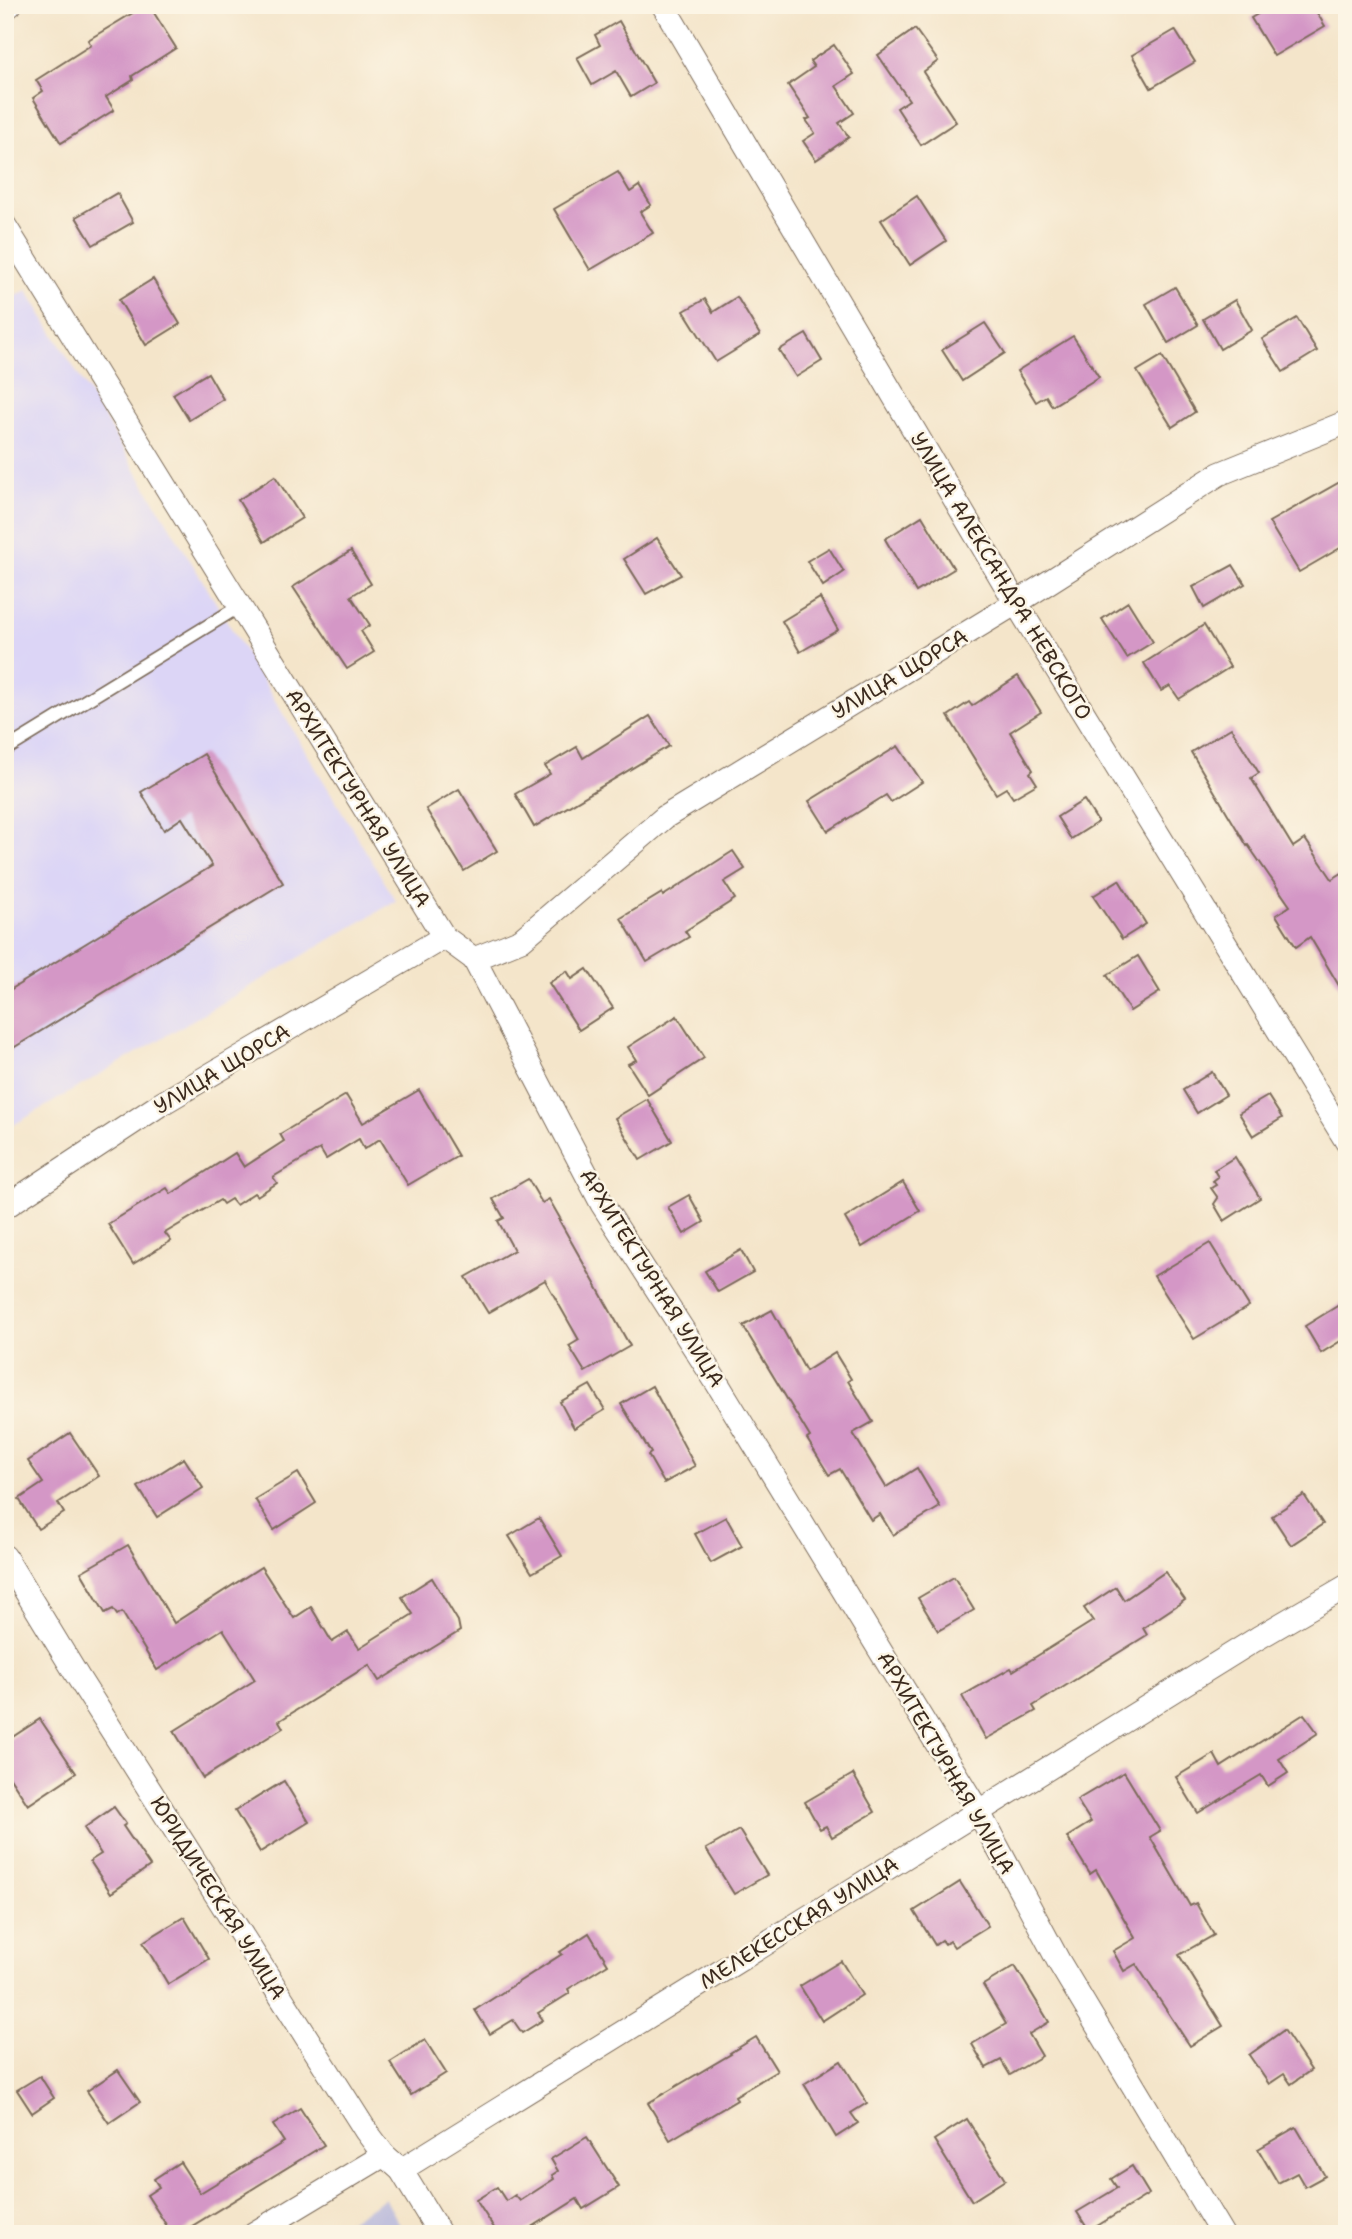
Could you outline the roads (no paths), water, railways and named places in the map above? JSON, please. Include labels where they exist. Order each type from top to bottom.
[{"type":"street","points":[[5,9],[10,5]]},
{"type":"street","name":"УЛИЦА АЛЕКСАНДРА НЕВСКОГО","points":[[663,5],[1016,603],[1347,1142]]},
{"type":"street","name":"АРХИТЕКТУРНАЯ УЛИЦА","points":[[5,226],[444,937],[474,958],[603,1204],[717,1382],[978,1811],[1059,1962],[1222,2234]]},
{"type":"street","name":"УЛИЦА ЩОРСА","points":[[474,958],[521,940],[665,817],[1016,603],[1219,474],[1347,422]]},
{"type":"street","name":"УЛИЦА ЩОРСА","points":[[5,1207],[161,1104],[444,937]]},
{"type":"street","name":"ЮРИДИЧЕСКАЯ УЛИЦА","points":[[5,1557],[114,1735],[366,2131],[393,2162],[440,2234]]},
{"type":"street","name":"МЕЛЕКЕССКАЯ УЛИЦА","points":[[253,2234],[393,2162],[1347,1586]]},
{"type":"lane","points":[[5,750],[240,606]]}]
